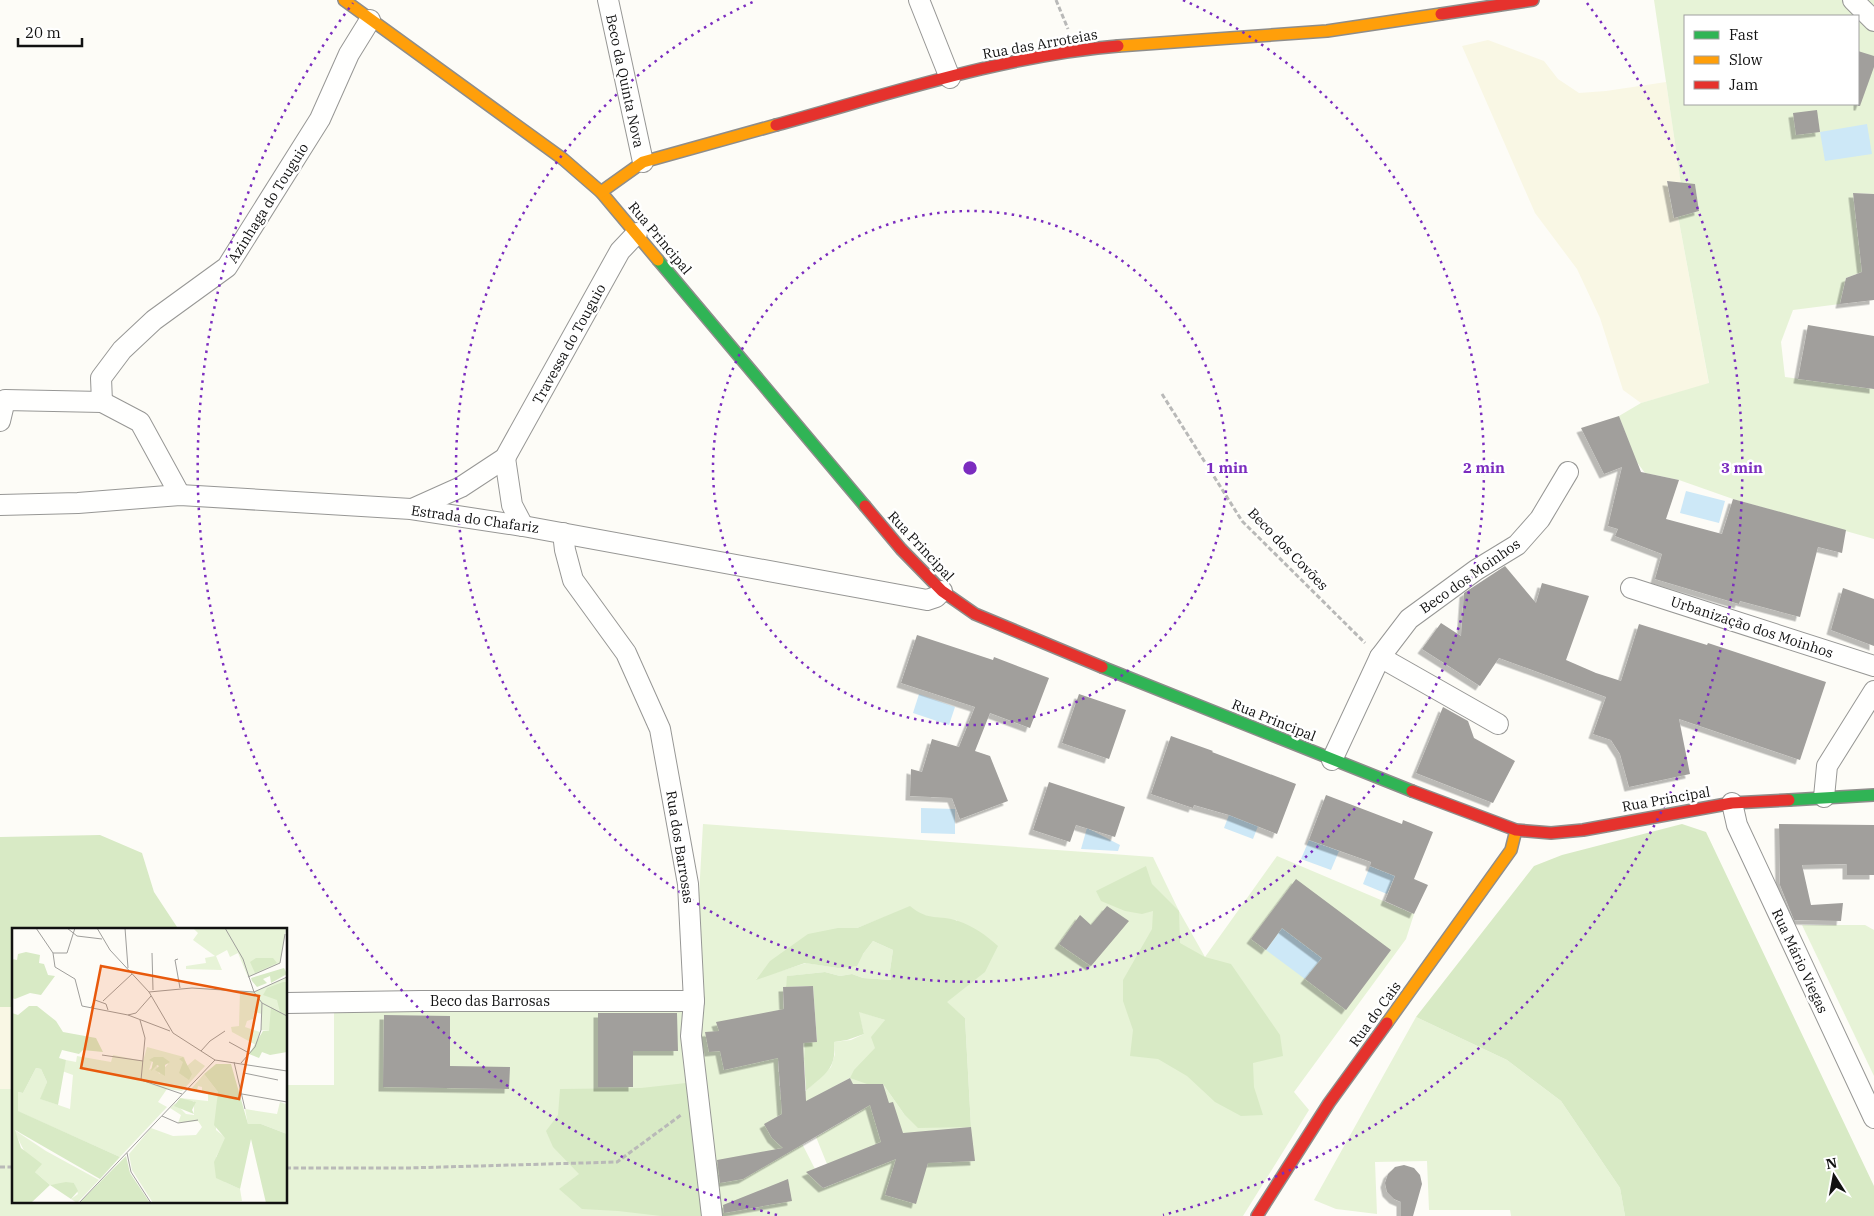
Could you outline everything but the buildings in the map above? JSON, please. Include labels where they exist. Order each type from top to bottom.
[{"type":"street","name":"Rua Principal","points":[[344,0],[563,159],[601,192],[901,549],[942,592],[975,614],[1010,630],[1332,760],[1516,830],[1551,833],[1583,830],[1732,803],[1874,795]]},
{"type":"street","name":"Beco da Quinta Nova","points":[[608,0],[642,162]]},
{"type":"street","points":[[919,0],[950,78]]},
{"type":"street","name":"Rua das Arroteias","points":[[601,192],[642,162],[982,69],[1076,50],[1327,31],[1533,0]]},
{"type":"street","points":[[1853,0],[1874,21]]},
{"type":"street","name":"Azinhaga do Touguio","points":[[102,402],[101,378],[122,350],[154,320],[227,267],[320,119],[349,54],[370,20]]},
{"type":"street","name":"Travessa do Touguio","points":[[411,509],[460,486],[505,458],[620,251],[636,233]]},
{"type":"street","points":[[0,421],[5,400],[102,402],[140,422],[180,495]]},
{"type":"street","points":[[505,458],[512,505],[523,526]]},
{"type":"street","name":"Beco dos Moinhos","points":[[1332,760],[1380,657],[1409,619],[1476,570],[1518,545],[1540,519],[1568,472]]},
{"type":"street","name":"Estrada do Chafariz","points":[[0,505],[78,503],[180,495],[411,509],[564,533],[927,600],[936,597],[942,592]]},
{"type":"street","name":"Rua dos Barrosas","points":[[564,533],[565,550],[573,580],[626,653],[660,728],[688,884],[694,1001],[691,1036],[712,1216]]},
{"type":"street","name":"Urbanização dos Moinhos","points":[[1631,588],[1874,666]]},
{"type":"street","points":[[1380,657],[1498,724]]},
{"type":"street","points":[[1824,797],[1827,766],[1874,691]]},
{"type":"street","name":"Rua Mário Viegas","points":[[1732,803],[1736,825],[1874,1118]]},
{"type":"street","name":"Rua do Cais","points":[[1257,1216],[1329,1103],[1510,850],[1516,830]]},
{"type":"street","name":"Beco das Barrosas","points":[[288,1003],[694,1001]]},
{"type":"path","points":[[1056,0],[1076,50]]},
{"type":"path","name":"Beco dos Covões","points":[[1162,394],[1242,522],[1380,657]]},
{"type":"path","points":[[288,1168],[407,1168],[617,1162],[698,1102]]},
{"type":"shaded area","points":[[1488,40],[1544,61],[1558,79],[1579,93],[1666,82],[1681,183],[1667,181],[1673,216],[1678,216],[1709,384],[1641,403],[1623,390],[1600,318],[1577,269],[1535,213],[1462,46]]},
{"type":"shaded area","points":[[0,1007],[12,1007],[12,1089],[0,1089]]},
{"type":"green space","points":[[1654,0],[1874,0],[1874,194],[1853,193],[1862,272],[1846,278],[1840,304],[1793,310],[1781,342],[1785,377],[1874,389],[1874,539],[1733,499],[1679,480],[1645,473],[1636,461],[1619,416],[1641,403],[1709,383],[1678,216],[1699,211],[1695,184],[1681,184]]},
{"type":"green space","points":[[703,824],[1153,857],[1179,911],[1205,957],[1277,856],[1414,914],[1406,939],[1294,1092],[1309,1110],[1243,1216],[0,1216],[0,1089],[12,1089],[12,1204],[288,1204],[288,1085],[334,1085],[334,1002],[693,1001]],"holes":[[[910,907],[926,916],[957,920],[958,992],[946,1002],[965,1018],[971,1127],[904,1114],[883,1084],[867,1084],[875,1048],[885,1020],[858,1011],[864,1034],[851,1040],[834,1042],[835,1054],[831,1067],[806,1091],[780,1092],[778,1061],[804,1059],[805,1042],[784,1016],[783,988],[786,987],[788,976],[825,972],[840,976],[852,974],[863,978],[891,980],[890,970],[893,950],[873,941],[863,954],[838,968],[806,963],[756,979],[857,928]],[[850,1078],[862,1110],[816,1137],[827,1164],[870,1147],[878,1166],[823,1188],[814,1179],[815,1169],[793,1126],[765,1124]]]},
{"type":"green space","points":[[1682,824],[1706,832],[1874,1186],[1874,1216],[1625,1216],[1620,1188],[1561,1101],[1507,1060],[1416,1017],[1534,866],[1562,855]]},
{"type":"green space","points":[[100,835],[142,853],[154,892],[178,928],[12,928],[12,1007],[0,1007],[0,837]]},
{"type":"green space","points":[[1146,866],[1152,884],[1179,911],[1180,943],[1205,957],[1231,964],[1280,1035],[1283,1056],[1253,1063],[1254,1087],[1263,1115],[1241,1116],[1215,1102],[1187,1076],[1158,1059],[1130,1056],[1133,1030],[1123,1001],[1123,980],[1152,929],[1153,911],[1142,914],[1125,911],[1101,901],[1096,891]]},
{"type":"green space","points":[[910,906],[929,916],[951,919],[969,925],[998,946],[985,972],[947,1002],[965,1018],[971,1127],[918,1128],[904,1114],[883,1084],[867,1084],[850,1078],[854,1070],[875,1048],[871,1037],[885,1020],[859,1012],[864,1034],[834,1042],[833,1059],[828,1071],[806,1091],[805,1042],[817,1042],[813,986],[786,987],[787,976],[825,972],[840,976],[852,974],[863,978],[891,980],[890,970],[893,950],[873,941],[857,966],[838,968],[805,963],[756,980],[770,961],[808,934],[838,928],[857,928]]},
{"type":"green space","points":[[1802,925],[1865,925],[1874,930],[1874,1076]]},
{"type":"green space","points":[[1416,1017],[1507,1060],[1561,1101],[1620,1188],[1625,1216],[1511,1216],[1510,1210],[1429,1210],[1427,1161],[1375,1162],[1377,1214],[1336,1209],[1314,1200]]},
{"type":"green space","points":[[695,1082],[712,1216],[661,1216],[582,1209],[559,1189],[579,1174],[553,1147],[546,1131],[558,1115],[560,1089],[641,1088]]},
{"type":"water","points":[[1867,124],[1872,154],[1825,161],[1820,132]]},
{"type":"water","points":[[1686,491],[1725,501],[1719,523],[1680,513]]},
{"type":"water","points":[[919,694],[955,707],[949,725],[913,713]]},
{"type":"water","points":[[921,808],[955,809],[955,834],[921,833]]},
{"type":"water","points":[[1229,815],[1258,826],[1253,839],[1224,828]]},
{"type":"water","points":[[1087,828],[1120,845],[1118,851],[1081,849]]},
{"type":"water","points":[[1309,840],[1339,851],[1331,870],[1301,859]]},
{"type":"water","points":[[1370,866],[1395,876],[1387,894],[1363,884]]},
{"type":"water","points":[[1282,928],[1322,958],[1305,979],[1266,950]]},
{"type":"traffic: fast","points":[[658,260],[865,506]]},
{"type":"traffic: fast","points":[[1102,667],[1412,791]]},
{"type":"traffic: fast","points":[[1789,800],[1874,795]]},
{"type":"traffic: slow","points":[[344,0],[563,159],[601,192],[658,260]]},
{"type":"traffic: slow","points":[[1118,46],[1327,31],[1441,14]]},
{"type":"traffic: slow","points":[[601,192],[643,162],[776,125]]},
{"type":"traffic: slow","points":[[1387,1023],[1511,850],[1516,830]]},
{"type":"traffic: jam","points":[[1441,14],[1533,0]]},
{"type":"traffic: jam","points":[[776,125],[989,67],[1032,58],[1118,46]]},
{"type":"traffic: jam","points":[[865,506],[901,549],[942,591],[975,614],[1102,667]]},
{"type":"traffic: jam","points":[[1412,791],[1516,830],[1551,833],[1583,830],[1732,803],[1789,800]]},
{"type":"traffic: jam","points":[[1257,1216],[1329,1103],[1387,1023]]}]
